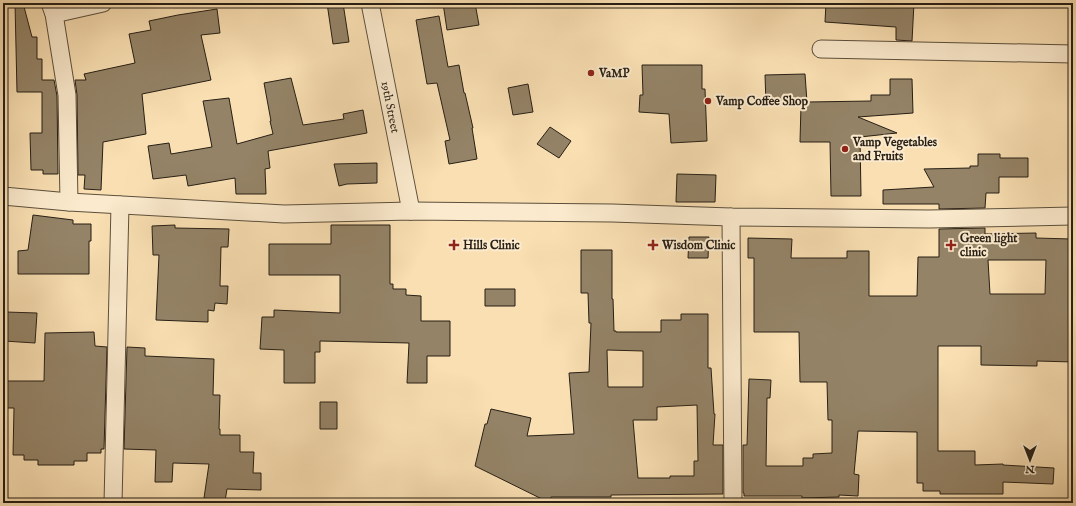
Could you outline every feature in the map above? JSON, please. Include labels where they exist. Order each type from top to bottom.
[{"type":"street","points":[[69,202],[67,95],[52,9],[103,3]]},
{"type":"street","name":"19th Street","points":[[370,3],[411,210]]},
{"type":"street","points":[[821,49],[1073,54]]},
{"type":"street","points":[[3,196],[69,202],[284,214],[411,210],[612,213],[731,217],[929,219],[1073,216]]},
{"type":"street","points":[[113,503],[120,205]]},
{"type":"street","points":[[731,217],[733,503]]},
{"type":"building","points":[[15,3],[23,3],[32,37],[37,37],[37,59],[42,59],[42,80],[54,80],[57,96],[58,174],[43,174],[43,170],[31,170],[30,133],[42,133],[42,92],[17,92]]},
{"type":"building","points":[[327,3],[343,3],[349,42],[333,44]]},
{"type":"building","points":[[443,3],[475,3],[479,25],[447,30]]},
{"type":"building","points":[[826,3],[914,3],[912,41],[896,40],[896,27],[825,22]]},
{"type":"building","points":[[217,9],[220,33],[201,35],[211,80],[142,94],[146,134],[103,142],[101,190],[84,189],[85,175],[78,175],[77,95],[75,80],[86,80],[84,74],[135,63],[129,34],[151,30],[149,21]]},
{"type":"building","points":[[439,16],[448,67],[459,65],[473,128],[477,159],[449,164],[445,141],[450,140],[437,83],[427,84],[416,20]]},
{"type":"building","points":[[642,65],[702,65],[702,89],[705,89],[707,141],[671,143],[669,114],[639,112],[640,95],[643,95]]},
{"type":"building","points":[[805,74],[807,102],[871,101],[871,95],[890,95],[890,79],[912,79],[913,113],[858,117],[897,133],[860,137],[861,196],[831,196],[830,142],[800,142],[801,105],[766,104],[765,75]]},
{"type":"building","points":[[291,78],[303,125],[344,119],[343,114],[363,110],[367,133],[268,151],[270,168],[265,169],[266,194],[236,194],[235,178],[188,186],[186,175],[153,179],[148,146],[169,143],[171,154],[212,147],[203,101],[229,98],[237,144],[273,134],[264,83]]},
{"type":"building","points":[[528,84],[533,112],[513,115],[508,88]]},
{"type":"building","points":[[550,127],[571,141],[559,158],[537,144]]},
{"type":"building","points":[[978,154],[1000,154],[1000,158],[1028,158],[1028,177],[999,177],[999,193],[986,193],[985,208],[939,209],[939,204],[883,204],[883,190],[934,187],[924,169],[970,168],[970,166],[978,166]]},
{"type":"building","points":[[377,163],[377,183],[347,184],[339,186],[334,164]]},
{"type":"building","points":[[677,174],[716,175],[715,202],[676,202]]},
{"type":"building","points":[[33,215],[73,220],[73,224],[91,224],[91,241],[89,241],[89,274],[18,274],[18,251],[28,250]]},
{"type":"building","points":[[175,225],[175,228],[229,229],[228,247],[221,247],[220,286],[228,286],[227,304],[215,303],[214,311],[208,310],[208,322],[156,320],[159,255],[153,255],[152,226]]},
{"type":"building","points":[[331,225],[390,225],[390,284],[393,284],[393,289],[406,289],[406,295],[421,296],[421,321],[450,321],[450,356],[427,356],[427,383],[407,383],[409,343],[320,341],[320,352],[315,352],[315,383],[284,383],[284,350],[260,349],[262,317],[274,317],[274,310],[340,313],[340,275],[269,275],[269,244],[331,244]]},
{"type":"building","points":[[985,228],[985,234],[1036,233],[1036,238],[1071,239],[1071,272],[1073,272],[1073,362],[1037,361],[1037,366],[981,365],[981,346],[938,346],[938,451],[975,451],[975,465],[1003,464],[1054,468],[1053,484],[1003,482],[1003,494],[940,494],[940,491],[923,491],[923,483],[917,483],[917,432],[858,431],[854,474],[859,475],[858,496],[839,495],[839,497],[802,498],[802,496],[744,496],[743,445],[747,445],[749,379],[771,380],[770,398],[767,398],[766,466],[803,466],[803,458],[813,458],[813,454],[832,453],[832,420],[828,420],[827,382],[800,382],[799,332],[754,332],[754,258],[748,258],[748,238],[792,239],[791,258],[847,258],[847,251],[869,251],[869,296],[917,296],[918,257],[939,257],[939,229]],"holes":[[[988,260],[1046,260],[1045,294],[990,294]]]},
{"type":"building","points":[[689,237],[709,237],[708,258],[688,258]]},
{"type":"building","points":[[581,250],[612,250],[612,299],[614,331],[661,332],[661,320],[681,320],[681,314],[708,314],[708,368],[711,368],[715,414],[713,445],[723,445],[723,494],[551,497],[550,503],[475,466],[485,424],[487,424],[491,409],[531,418],[527,436],[574,434],[569,373],[589,372],[591,323],[589,323],[588,293],[581,293]],"holes":[[[607,350],[643,351],[643,387],[608,387]],[[697,405],[698,461],[694,461],[694,476],[638,478],[633,420],[657,420],[657,407]]]},
{"type":"building","points":[[485,289],[515,289],[515,306],[485,306]]},
{"type":"building","points":[[6,312],[37,313],[35,343],[4,341]]},
{"type":"building","points":[[94,332],[95,346],[107,347],[104,449],[101,449],[101,453],[87,453],[87,461],[74,461],[74,465],[38,465],[38,460],[24,460],[24,455],[13,455],[14,408],[3,408],[3,381],[44,381],[45,333]]},
{"type":"building","points":[[127,347],[145,348],[145,356],[214,359],[213,395],[220,395],[220,435],[240,435],[240,452],[254,452],[253,473],[261,473],[261,490],[227,489],[225,501],[204,498],[209,464],[173,463],[172,482],[155,482],[156,450],[124,449]]},
{"type":"building","points":[[320,402],[337,402],[337,429],[320,429]]},
{"type":"place","name":"VaMP","points":[[591,73]]},
{"type":"place","name":"Vamp Coffee Shop","points":[[708,101]]},
{"type":"place","name":"Vamp Vegetables and Fruits","points":[[845,149]]},
{"type":"place","name":"Hills Clinic","points":[[454,245]]},
{"type":"place","name":"Wisdom Clinic","points":[[653,245]]},
{"type":"place","name":"Green light clinic","points":[[951,245]]}]
